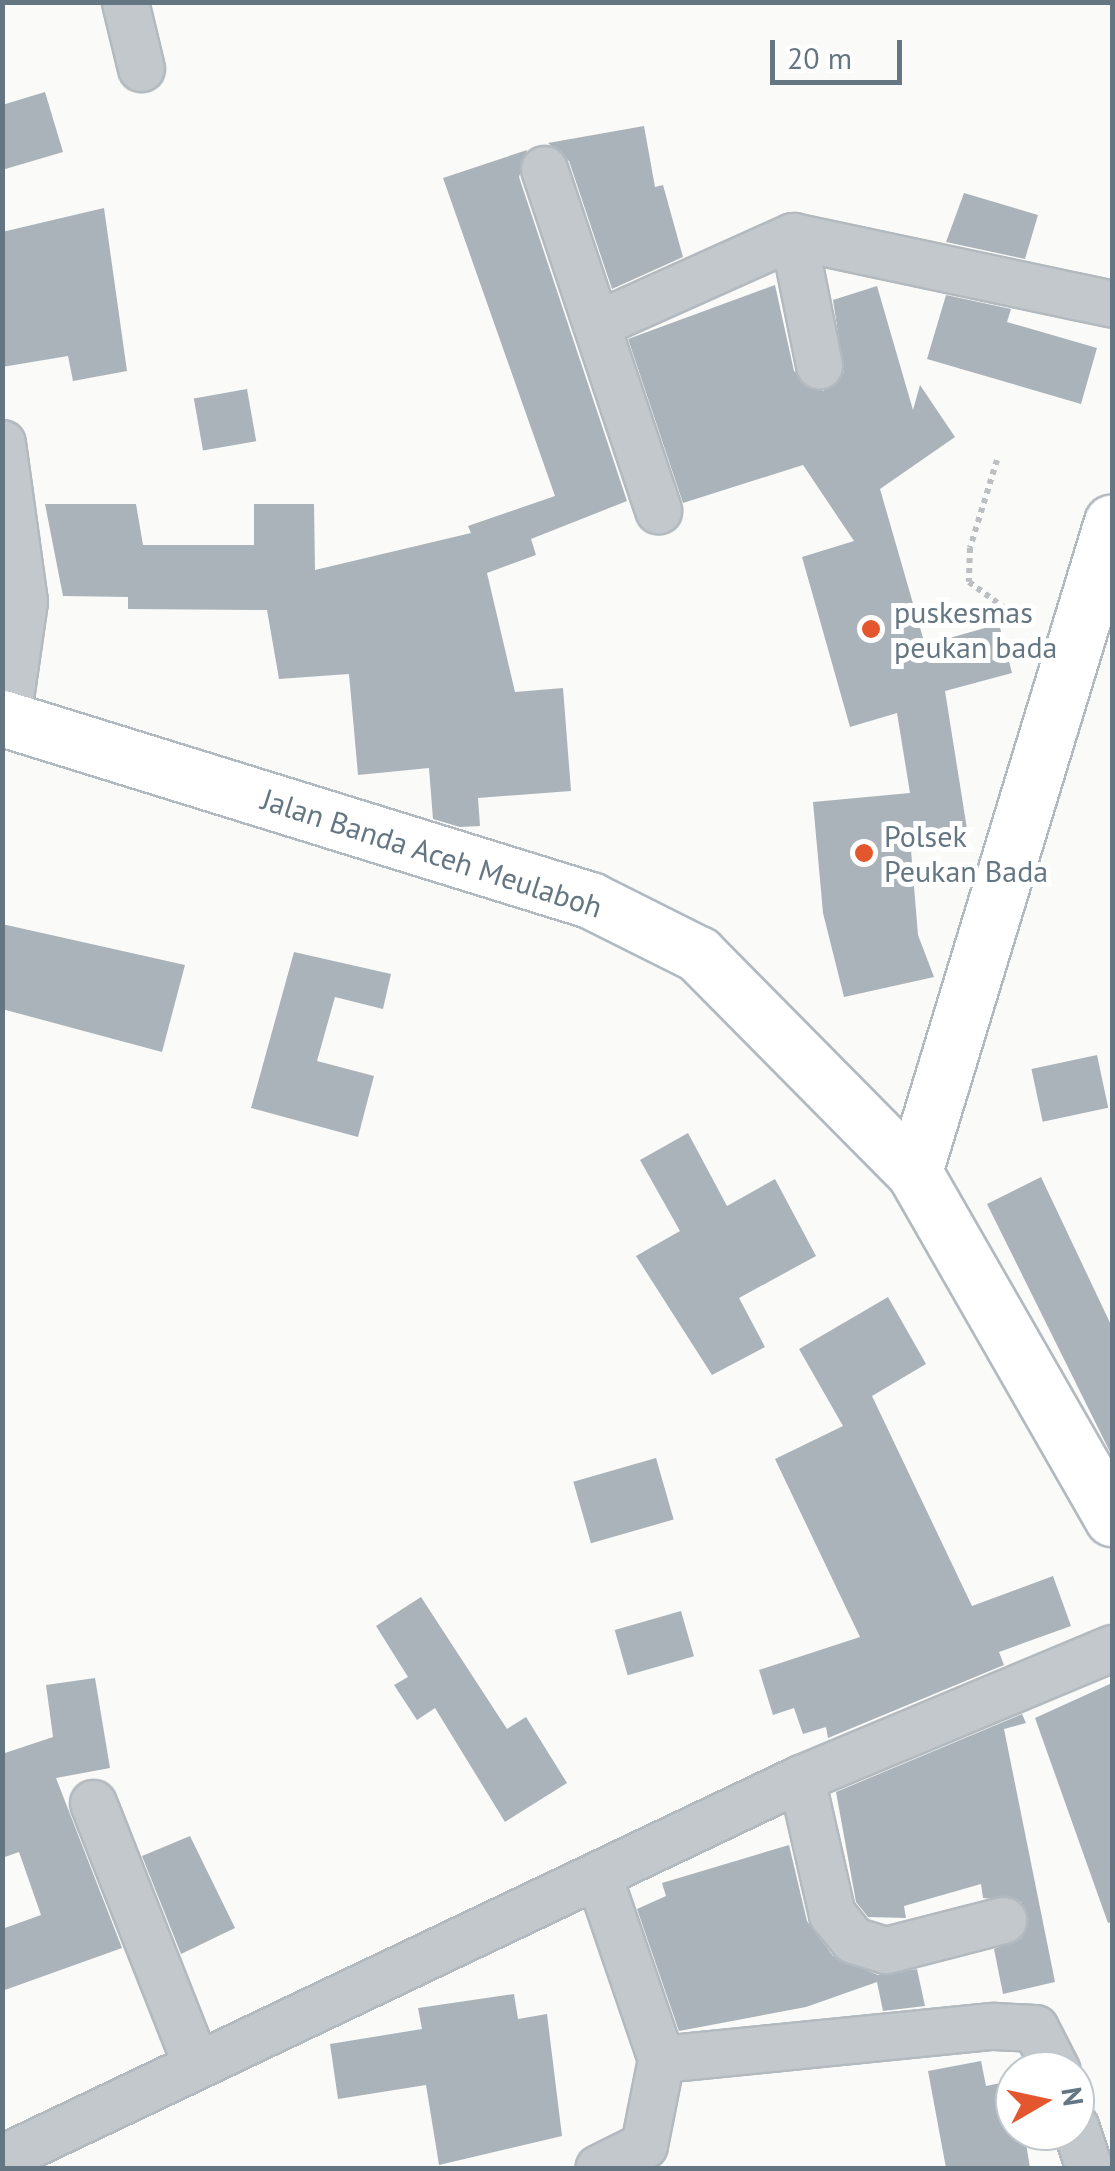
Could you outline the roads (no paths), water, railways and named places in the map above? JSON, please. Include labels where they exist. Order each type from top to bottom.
[{"type":"main road","points":[[914,1172],[1092,632],[1112,522]]},
{"type":"main road","name":"Jalan Banda Aceh Meulaboh","points":[[5,718],[590,900],[698,954],[914,1172],[1110,1504]]},
{"type":"street","points":[[125,2],[140,68]]},
{"type":"street","points":[[544,170],[658,510]]},
{"type":"street","points":[[596,324],[793,236],[1112,304]]},
{"type":"street","points":[[793,236],[819,364]]},
{"type":"street","points":[[2,443],[24,602],[5,718]]},
{"type":"street","points":[[2,2158],[195,2062],[801,1778],[1112,1648]]},
{"type":"street","points":[[801,1778],[832,1914],[853,1940],[886,1950],[1004,1920]]},
{"type":"street","points":[[93,1803],[195,2062]]},
{"type":"street","points":[[598,1875],[661,2059],[644,2145],[598,2168]]},
{"type":"street","points":[[661,2059],[994,2026],[1035,2028],[1047,2051]]},
{"type":"place","name":"puskesmas peukan bada","points":[[871,629]]},
{"type":"place","name":"Polsek Peukan Bada","points":[[864,853]]}]
